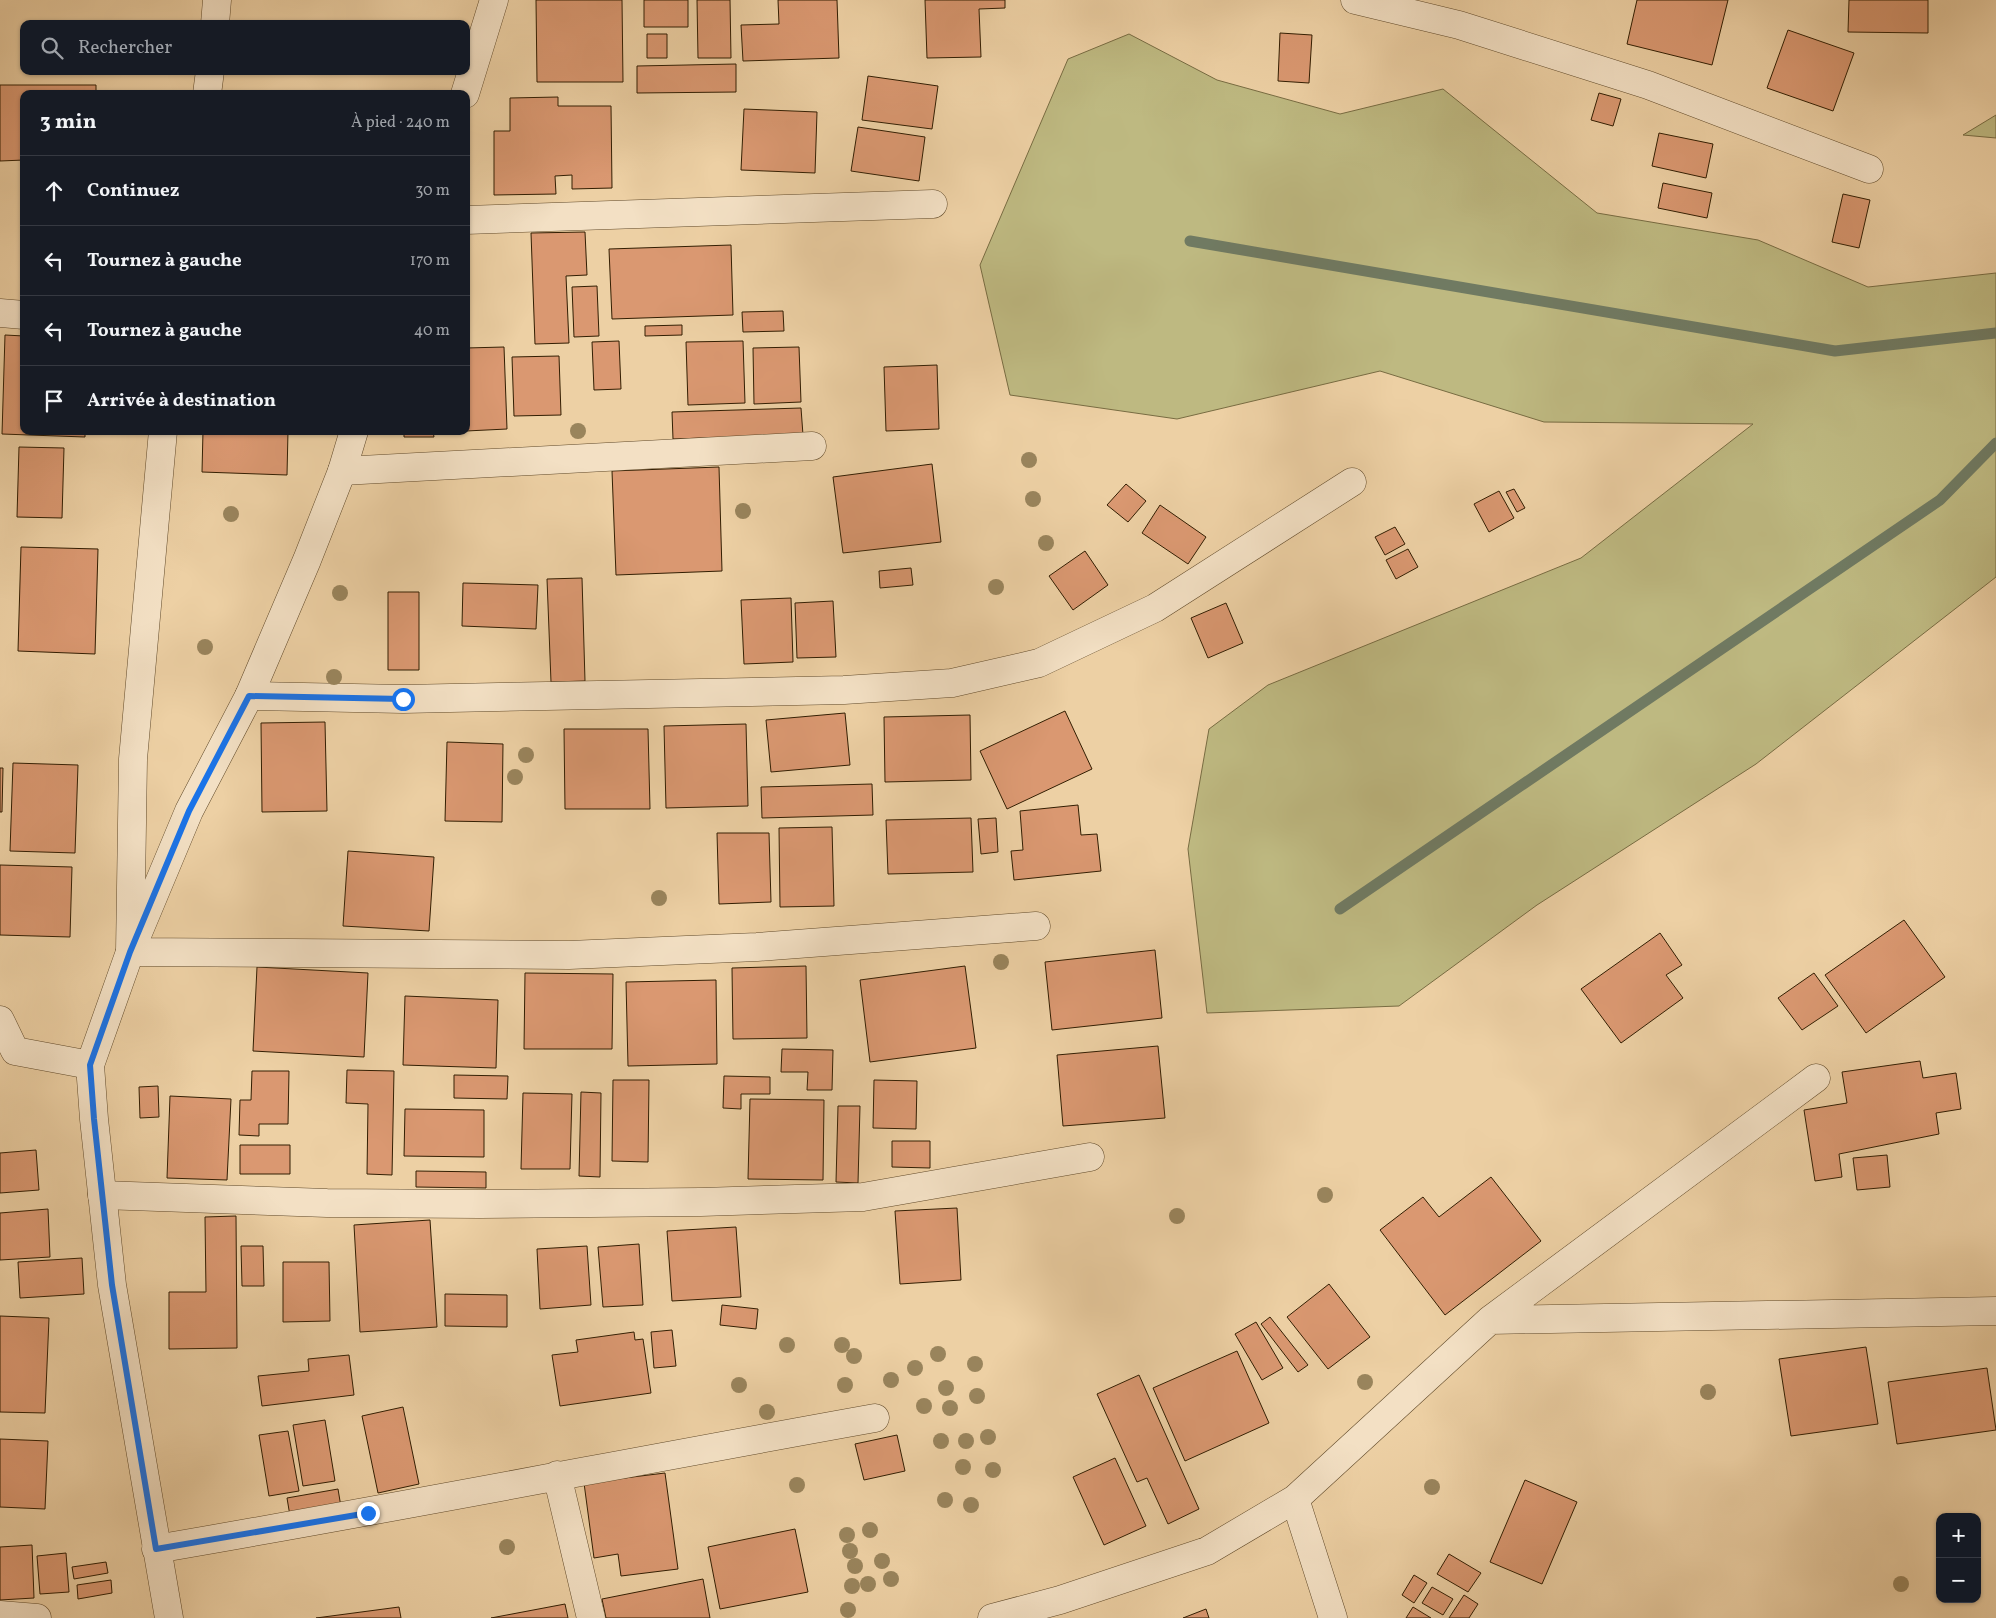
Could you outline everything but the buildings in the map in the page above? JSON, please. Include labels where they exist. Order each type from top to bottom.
[{"type":"street","points":[[215,20],[217,0]]},
{"type":"street","points":[[466,90],[494,0]]},
{"type":"street","points":[[1355,0],[1459,25],[1648,84],[1869,169]]},
{"type":"street","points":[[208,90],[209,75]]},
{"type":"street","points":[[470,220],[933,204]]},
{"type":"street","points":[[0,313],[20,315]]},
{"type":"street","points":[[130,952],[133,759],[163,435]]},
{"type":"street","points":[[169,1618],[112,1285],[90,1065],[130,952],[189,811],[249,696],[342,471],[353,435]]},
{"type":"street","points":[[342,471],[812,446]]},
{"type":"street","points":[[249,696],[412,699],[844,690],[952,682],[1039,663],[1155,608],[1352,482]]},
{"type":"street","points":[[130,952],[569,955],[757,947],[1036,926]]},
{"type":"street","points":[[0,1020],[7,1057],[90,1065]]},
{"type":"street","points":[[992,1618],[1060,1600],[1207,1551],[1295,1499],[1490,1320],[1816,1078]]},
{"type":"street","points":[[102,1195],[326,1203],[461,1204],[701,1202],[863,1197],[1090,1157]]},
{"type":"street","points":[[1490,1320],[1996,1311]]},
{"type":"street","points":[[156,1549],[368,1513],[557,1475],[874,1418]]},
{"type":"street","points":[[557,1475],[591,1618]]},
{"type":"street","points":[[1295,1499],[1333,1618]]},
{"type":"street","points":[[0,1615],[37,1618]]},
{"type":"shaded area","points":[[1129,34],[1217,80],[1340,114],[1443,89],[1597,213],[1758,240],[1868,287],[1996,273],[1996,577],[1756,764],[1537,905],[1399,1006],[1207,1013],[1188,849],[1209,729],[1268,685],[1581,558],[1753,424],[1544,422],[1380,371],[1177,419],[1010,395],[980,265],[1068,59]]},
{"type":"shaded area","points":[[1996,115],[1996,138],[1963,135]]},
{"type":"waterway","points":[[1190,241],[1835,351],[1996,333]]},
{"type":"waterway","points":[[1340,909],[1940,500],[1996,443]]},
{"type":"route","points":[[368,1513],[156,1549],[129,1375],[112,1285],[90,1065],[130,952],[189,811],[249,696],[403,699]]}]
